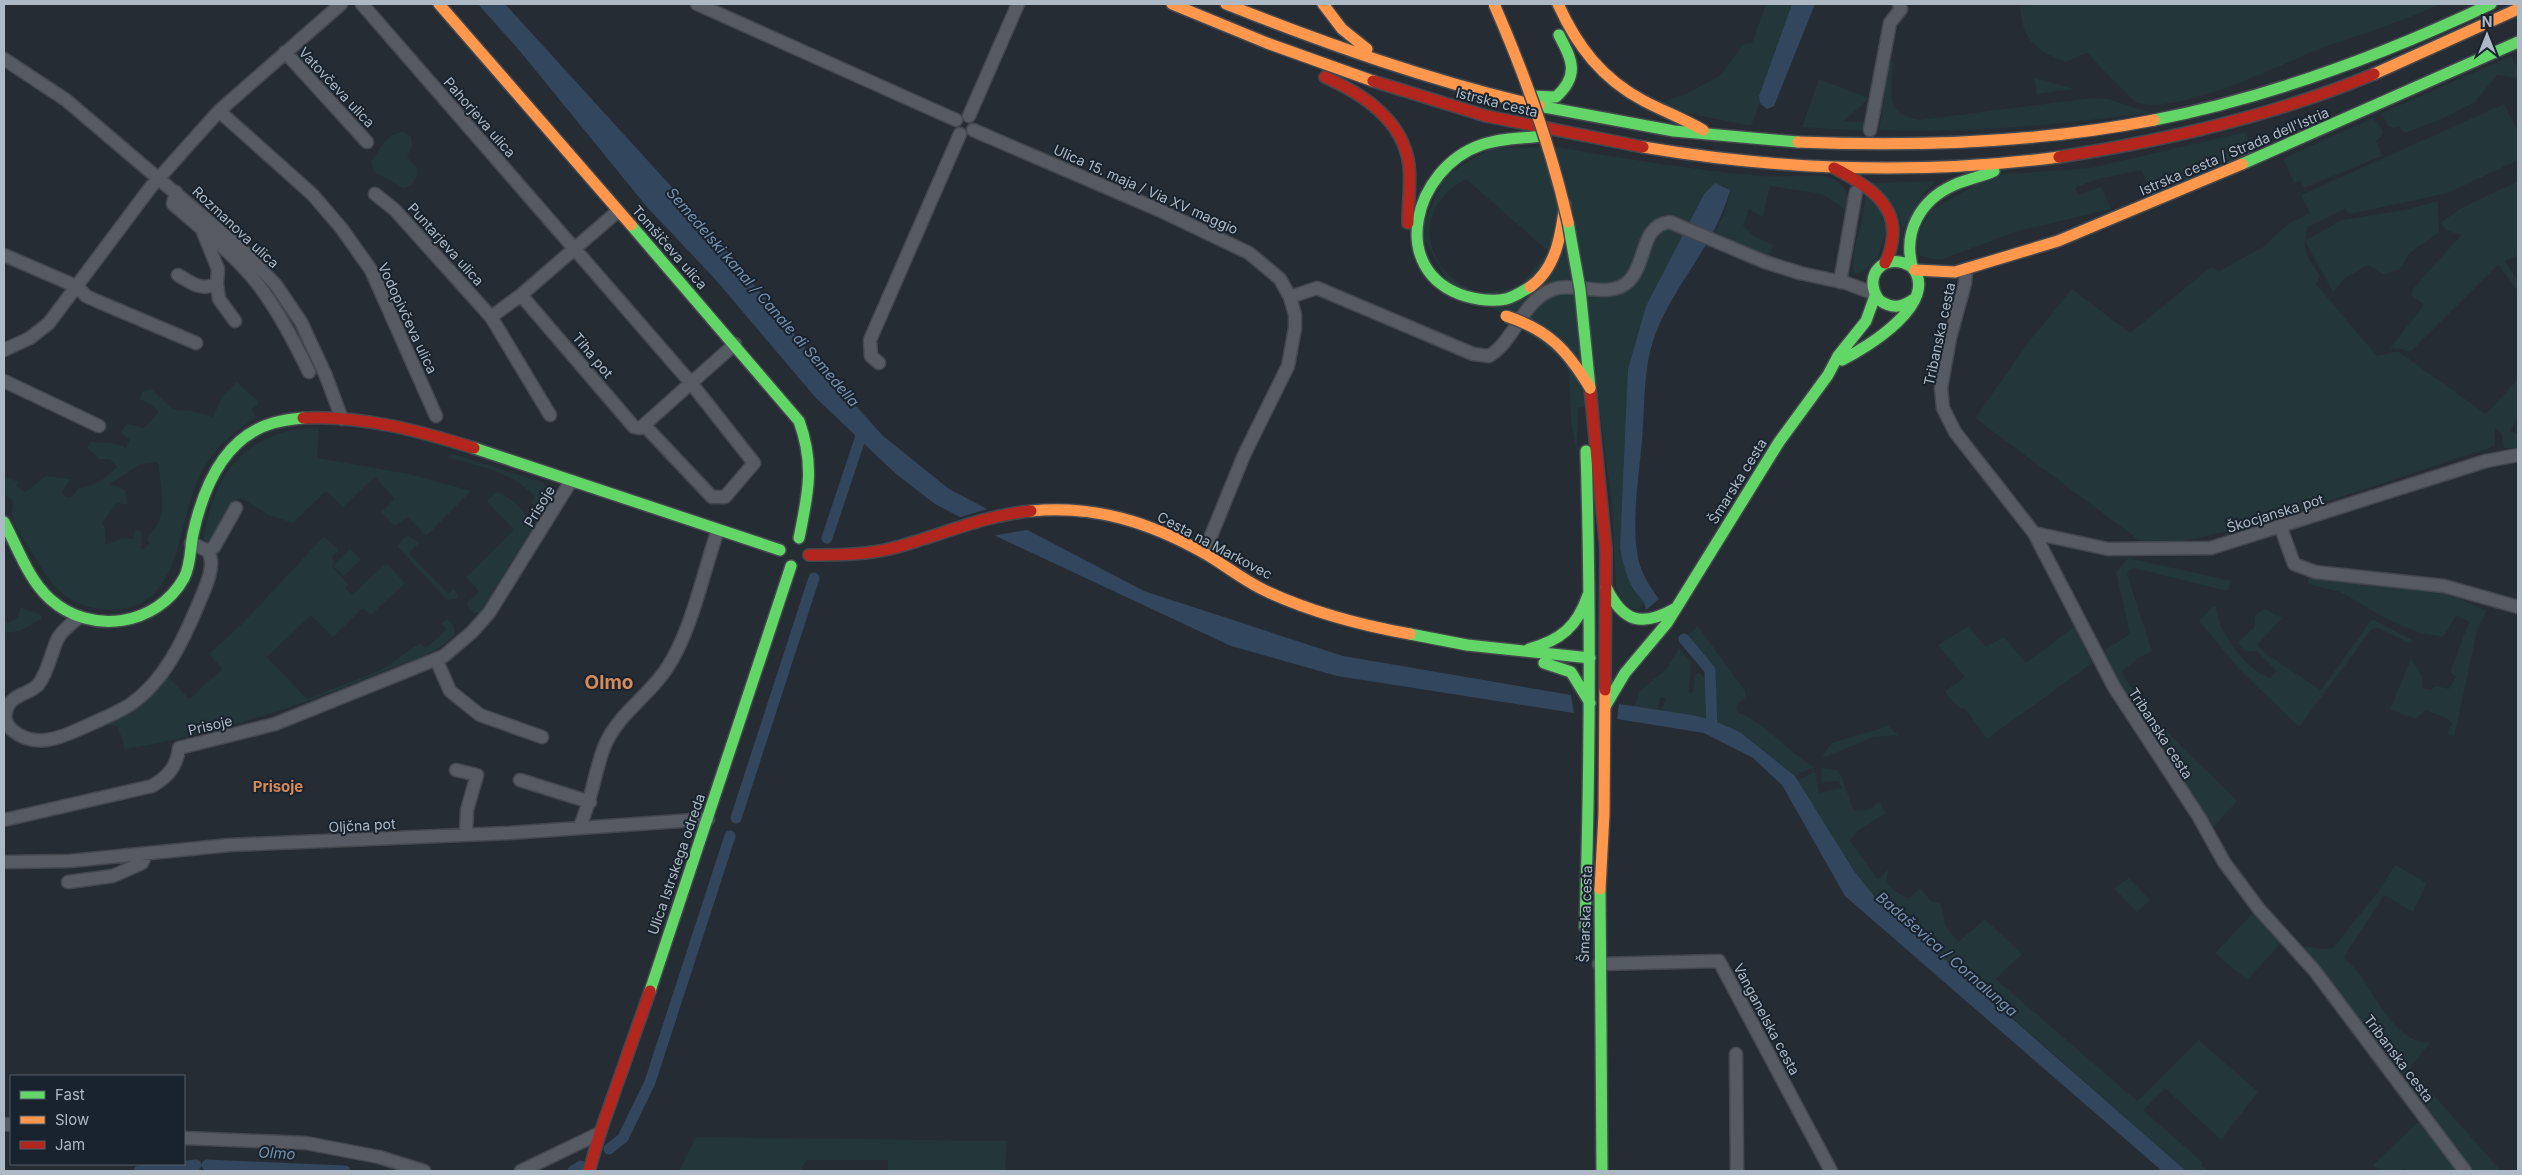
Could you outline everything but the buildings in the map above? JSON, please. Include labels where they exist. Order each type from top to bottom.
[{"type":"main road","name":"Tomšičeva ulica","points":[[439,4],[735,344],[799,422],[806,440],[810,464],[810,481],[799,538]]},
{"type":"main road","name":"Istrska cesta","points":[[1172,4],[1271,46],[1430,101],[1558,132],[1646,149],[1716,158],[1831,166],[1948,166],[2009,162],[2136,145],[2212,128],[2294,104],[2364,79],[2454,40],[2518,9]]},
{"type":"main road","name":"Istrska cesta","points":[[1226,4],[1386,63],[1495,96],[1607,122],[1714,137],[1820,145],[1908,145],[2002,140],[2114,128],[2207,109],[2276,90],[2361,61],[2491,4]]},
{"type":"main road","points":[[1323,4],[1330,17],[1346,34],[1386,63]]},
{"type":"main road","points":[[1494,4],[1536,104],[1565,203],[1584,312],[1591,407]]},
{"type":"main road","points":[[1495,96],[1512,94],[1551,98],[1562,92],[1572,77],[1572,67],[1546,4]]},
{"type":"main road","points":[[1558,4],[1580,48],[1615,83],[1640,99],[1688,120],[1714,137]]},
{"type":"main road","name":"Istrska cesta / Strada dell'Istria","points":[[1961,270],[2058,241],[2111,221],[2518,42]]},
{"type":"main road","points":[[1271,46],[1280,56],[1307,70],[1335,81],[1373,104],[1388,118],[1400,137],[1409,166],[1409,243],[1418,268],[1432,287],[1454,302],[1536,326],[1557,342],[1575,363],[1590,388]]},
{"type":"main road","points":[[1558,132],[1545,136],[1498,141],[1469,151],[1441,172],[1430,186],[1418,212],[1416,229],[1418,247],[1431,274],[1453,294],[1477,301],[1501,300],[1529,288],[1542,276],[1558,245],[1565,203]]},
{"type":"main road","points":[[1842,360],[1856,353],[1908,311],[1915,297],[1919,280],[1909,250],[1911,232],[1914,222],[1930,200],[1952,185],[1991,173],[2009,162]]},
{"type":"main road","points":[[1828,375],[1838,356],[1866,321],[1874,295],[1872,281],[1890,256],[1894,229],[1891,216],[1882,201],[1869,188],[1831,166]]},
{"type":"main road","points":[[1881,266],[1900,261],[1914,269],[1961,270]]},
{"type":"main road","points":[[1828,375],[1885,314],[1902,307],[1915,297],[1961,270]]},
{"type":"main road","points":[[1874,295],[1885,314]]},
{"type":"main road","name":"Šmarska cesta","points":[[1604,709],[1625,673],[1657,636],[1677,608],[1779,442],[1828,375]]},
{"type":"main road","name":"Šmarska cesta","points":[[1585,941],[1590,703],[1590,586],[1586,447],[1591,407]]},
{"type":"main road","name":"Šmarska cesta","points":[[1591,407],[1605,540],[1606,586],[1615,657],[1604,709],[1604,814],[1599,964],[1602,1171]]},
{"type":"main road","points":[[4,522],[40,587],[62,610],[78,618],[95,622],[125,622],[156,609],[171,595],[184,577],[199,507],[209,482],[221,462],[243,438],[273,423],[294,418],[342,419],[411,431],[571,481],[780,550]]},
{"type":"main road","name":"Cesta na Markovec","points":[[809,556],[870,553],[895,548],[987,519],[1022,512],[1076,510],[1120,517],[1148,526],[1204,553],[1264,590],[1317,613],[1410,635],[1516,652],[1590,658],[1615,657]]},
{"type":"main road","points":[[799,538],[806,542],[809,556],[803,564],[791,566],[782,560],[780,550],[787,539],[799,538]]},
{"type":"main road","name":"Ulica Istrskega odreda","points":[[589,1171],[600,1133],[708,818],[791,566]]},
{"type":"main road","points":[[1516,652],[1545,645],[1565,636],[1579,618],[1590,586]]},
{"type":"main road","points":[[1606,586],[1618,608],[1627,616],[1652,619],[1664,616],[1677,608]]},
{"type":"main road","points":[[1615,657],[1657,636]]},
{"type":"main road","points":[[1516,652],[1571,672],[1590,703]]},
{"type":"street","points":[[4,350],[30,338],[49,323],[78,287],[158,178],[220,110],[341,4]]},
{"type":"street","name":"Pahorjeva ulica","points":[[362,4],[690,383],[754,463],[725,497],[712,497],[644,425]]},
{"type":"street","points":[[697,4],[956,120]]},
{"type":"street","points":[[970,116],[1018,4]]},
{"type":"street","points":[[1870,130],[1890,23],[1902,9],[1899,4]]},
{"type":"street","name":"Vatovčeva ulica","points":[[285,52],[367,142]]},
{"type":"street","name":"Rozmanova ulica","points":[[4,59],[66,100],[247,254],[276,285],[301,322],[342,419]]},
{"type":"street","name":"Vodopivčeva ulica","points":[[220,110],[313,195],[347,236],[371,270],[436,416]]},
{"type":"street","points":[[962,115],[970,116],[974,122],[974,130],[968,134],[960,134],[955,126],[956,120],[962,115]]},
{"type":"street","name":"Ulica 15. maja / Via XV maggio","points":[[974,130],[1160,210],[1249,252],[1280,279],[1290,297],[1296,328],[1288,366],[1244,455],[1204,553]]},
{"type":"street","points":[[879,363],[872,356],[870,340],[960,134]]},
{"type":"street","name":"Rozmanova ulica","points":[[176,192],[173,204],[256,282],[283,321],[309,372]]},
{"type":"street","points":[[1843,282],[1856,192]]},
{"type":"street","name":"Puntarjeva ulica","points":[[374,194],[395,210],[492,316],[550,415]]},
{"type":"street","points":[[492,316],[521,295],[618,211]]},
{"type":"street","points":[[1290,297],[1317,288],[1480,356],[1489,356],[1497,351],[1536,299],[1556,288],[1614,289],[1625,284],[1634,274],[1649,237],[1658,226],[1670,222],[1774,264],[1800,273],[1843,282],[1874,295]]},
{"type":"street","name":"Rozmanova ulica","points":[[202,230],[218,269],[217,284],[220,299],[235,321]]},
{"type":"street","points":[[4,255],[78,287],[86,296],[97,302],[196,343]]},
{"type":"street","points":[[1843,282],[1867,276],[1881,266]]},
{"type":"street","name":"Tribanska cesta","points":[[1961,270],[1941,388],[1943,408],[1955,432],[2034,533],[2114,687],[2199,817],[2224,862],[2259,909],[2314,970],[2465,1171]]},
{"type":"street","points":[[178,275],[197,287],[209,287],[217,284]]},
{"type":"street","name":"Tiha pot","points":[[521,295],[634,427],[640,428],[644,425]]},
{"type":"street","points":[[644,425],[735,344]]},
{"type":"street","points":[[4,381],[99,426]]},
{"type":"street","name":"Škocjanska pot","points":[[2034,533],[2108,549],[2160,550],[2211,548],[2281,528],[2486,462],[2518,455]]},
{"type":"street","name":"Prisoje","points":[[4,820],[152,786],[172,770],[178,759],[179,748],[274,724],[444,656],[461,642],[489,613],[571,481]]},
{"type":"street","points":[[208,551],[214,547],[236,508]]},
{"type":"street","points":[[2281,528],[2294,564],[2315,572],[2444,586],[2518,607]]},
{"type":"street","points":[[579,828],[590,802],[606,744],[626,711],[658,681],[669,665],[686,626],[716,536]]},
{"type":"street","points":[[78,618],[58,638],[42,678],[36,686],[14,698],[8,705],[4,720],[16,733],[26,738],[36,741],[52,740],[131,704],[164,671],[190,622],[212,563],[208,551],[192,543]]},
{"type":"street","points":[[436,659],[450,691],[480,715],[542,737]]},
{"type":"street","points":[[456,770],[477,775],[467,810],[466,834]]},
{"type":"street","points":[[520,780],[590,802]]},
{"type":"street","name":"Oljčna pot","points":[[4,862],[70,861],[230,845],[579,828],[708,818]]},
{"type":"street","points":[[68,882],[113,876],[142,863],[146,854]]},
{"type":"street","name":"Vanganelska cesta","points":[[1599,964],[1719,961],[1831,1171]]},
{"type":"street","points":[[1736,1054],[1737,1171]]},
{"type":"street","points":[[521,1171],[600,1133]]},
{"type":"street","points":[[185,1138],[306,1143],[379,1157],[424,1171]]},
{"type":"shaded area","points":[[1766,4],[1792,4],[1759,96],[1760,103],[1751,126],[1687,113],[1659,103],[1686,94],[1721,75],[1743,44],[1752,43]]},
{"type":"shaded area","points":[[2033,4],[2440,4],[2397,22],[2322,48],[2230,86],[2204,95],[2157,104],[2134,101],[2087,53],[2066,62],[2038,48],[2027,36],[2020,6],[2031,6]]},
{"type":"shaded area","points":[[2511,56],[2518,68],[2518,78],[2497,75],[2475,102],[2442,119],[2405,133],[2399,126],[2393,128],[2387,125],[2382,113]]},
{"type":"shaded area","points":[[1890,61],[1893,62],[1891,92],[1895,107],[1907,117],[1919,120],[2092,98],[2108,99],[2151,113],[1981,129],[1947,131],[1879,130]]},
{"type":"shaded area","points":[[2034,78],[2075,89],[2037,94]]},
{"type":"shaded area","points":[[1819,79],[1869,98],[1843,122],[1866,121],[1866,131],[1802,127]]},
{"type":"shaded area","points":[[2504,104],[2518,131],[2518,160],[2448,193],[2349,214],[2345,209],[2308,227],[2305,247],[2306,253],[2320,276],[2316,284],[2377,356],[2398,351],[2486,414],[2518,379],[2518,416],[2510,431],[2518,434],[2518,449],[2504,448],[2502,435],[2495,427],[2495,446],[2256,525],[2178,542],[2143,543],[1975,418],[2031,339],[2072,289],[2130,333],[2211,267],[2219,271],[2263,247],[2288,224],[2310,213],[2301,195]]},
{"type":"shaded area","points":[[2373,118],[2383,131],[2382,136],[2376,141],[2382,156],[2304,188],[2301,181],[2294,182],[2284,160],[2288,156]]},
{"type":"shaded area","points":[[404,132],[411,137],[412,146],[407,158],[417,167],[417,175],[411,185],[404,188],[374,172],[371,162],[388,139],[393,135]]},
{"type":"shaded area","points":[[2245,132],[2253,152],[2152,196],[2142,170],[2097,179],[2075,188],[2078,195],[2101,187],[2111,209],[2018,231],[1943,259],[1930,259],[1919,255],[1917,237],[1931,210],[1994,175],[2091,168]]},
{"type":"shaded area","points":[[1558,147],[1660,164],[1736,174],[1825,177],[1831,178],[1844,187],[1848,196],[1847,211],[1822,194],[1770,186],[1763,217],[1749,209],[1743,226],[1754,236],[1773,245],[1770,258],[1715,232],[1726,210],[1730,191],[1722,185],[1704,194],[1646,306],[1628,369],[1634,589],[1645,603],[1638,611],[1624,604],[1616,587],[1612,504],[1599,407],[1578,407],[1577,456],[1571,421],[1569,373],[1564,361],[1506,316],[1450,285],[1420,232],[1445,176],[1491,148]],"holes":[[[1466,179],[1548,251],[1519,287],[1478,291],[1456,281],[1439,262],[1430,238],[1433,214],[1446,194]]]},
{"type":"shaded area","points":[[1936,181],[1924,192],[1904,228],[1872,183]]},
{"type":"shaded area","points":[[2518,181],[2518,255],[2505,261],[2518,281],[2518,291],[2498,265],[2410,352],[2390,348],[2424,305],[2411,295],[2413,289],[2461,235],[2446,230],[2440,223],[2460,209]]},
{"type":"shaded area","points":[[1865,195],[1879,208],[1887,229],[1877,260],[1864,271],[1854,274],[1854,254],[1865,205]]},
{"type":"shaded area","points":[[2438,201],[2439,232],[2410,253],[2399,270],[2383,274],[2368,265],[2345,278],[2333,292],[2305,241],[2342,220],[2405,210]]},
{"type":"shaded area","points":[[237,382],[258,401],[258,405],[255,405],[252,410],[256,417],[229,437],[207,463],[196,484],[174,558],[164,580],[150,597],[130,607],[101,609],[83,605],[68,598],[44,572],[14,522],[12,516],[13,501],[4,494],[4,476],[18,482],[16,486],[25,492],[46,476],[71,479],[62,491],[64,496],[70,498],[79,488],[94,484],[117,467],[110,459],[99,459],[87,448],[91,441],[126,448],[130,440],[120,432],[127,424],[144,428],[159,412],[140,399],[142,392],[151,389],[173,409],[192,411],[213,417],[222,397]],"holes":[[[158,462],[162,509],[158,524],[148,537],[147,540],[150,543],[144,549],[141,548],[142,534],[138,530],[134,532],[133,539],[121,538],[105,544],[105,528],[102,523],[117,503],[128,505],[125,490],[110,484],[140,464]]]},
{"type":"shaded area","points":[[303,428],[319,428],[317,458],[409,474],[471,491],[426,536],[408,517],[394,526],[381,512],[395,499],[375,477],[343,507],[326,491],[293,523],[269,515],[241,498],[233,501],[212,539],[208,543],[203,539],[214,498],[222,480],[233,464],[246,451],[262,441],[281,433]]},
{"type":"shaded area","points":[[452,454],[543,482],[547,488],[548,506],[537,509],[532,503],[534,496],[515,481],[482,467],[446,457]]},
{"type":"shaded area","points":[[496,492],[517,504],[533,527],[480,613],[473,612],[466,604],[479,591],[466,577],[514,530],[487,501]]},
{"type":"shaded area","points":[[408,535],[419,543],[409,553],[448,594],[454,589],[458,595],[456,599],[447,600],[398,547],[402,539]]},
{"type":"shaded area","points":[[324,536],[338,550],[332,558],[335,562],[332,566],[349,585],[345,588],[352,595],[386,563],[405,583],[371,615],[363,608],[333,637],[311,615],[267,657],[307,699],[381,670],[420,643],[426,648],[447,629],[442,624],[445,620],[448,620],[454,626],[455,634],[449,641],[425,655],[325,695],[226,727],[125,749],[118,727],[103,723],[164,672],[189,699],[222,669],[209,654],[242,624]]},
{"type":"shaded area","points":[[350,549],[361,559],[344,576],[333,566]]},
{"type":"shaded area","points":[[2128,558],[2232,581],[2227,591],[2134,568],[2129,570],[2127,574],[2152,651],[2137,659],[2122,672],[2132,689],[2159,723],[2237,801],[2211,830],[2138,719],[2101,653],[2130,634],[2116,572]]},
{"type":"shaded area","points":[[2308,576],[2400,584],[2422,588],[2466,601],[2486,611],[2477,631],[2454,737],[2447,734],[2452,724],[2448,719],[2426,710],[2415,719],[2390,709],[2411,659],[2423,677],[2422,688],[2431,690],[2436,686],[2449,689],[2456,677],[2450,672],[2469,622],[2456,615],[2443,637],[2417,632],[2387,619],[2340,592],[2308,584]]},
{"type":"shaded area","points":[[2213,606],[2216,606],[2221,627],[2234,648],[2252,667],[2270,678],[2277,671],[2256,651],[2246,652],[2238,642],[2255,626],[2256,615],[2262,610],[2265,609],[2282,618],[2257,645],[2265,653],[2321,690],[2372,619],[2413,642],[2409,643],[2378,628],[2372,629],[2299,727],[2239,669],[2199,621]]},
{"type":"shaded area","points":[[20,607],[41,615],[41,619],[20,631],[4,633],[4,620],[8,623],[18,617]]},
{"type":"shaded area","points":[[1698,626],[1745,691],[1745,698],[1736,706],[1737,712],[1768,730],[1804,761],[1814,767],[1795,776],[1740,732],[1662,711],[1666,697],[1661,697],[1657,710],[1634,707],[1640,691],[1667,668],[1679,648],[1691,662],[1689,693],[1693,692],[1695,675],[1699,672],[1707,681],[1715,680],[1716,675],[1712,666],[1686,637]]},
{"type":"shaded area","points":[[1968,626],[1986,647],[2004,637],[2026,663],[2075,626],[2092,663],[1987,739],[1965,708],[1961,709],[1949,698],[1945,691],[1965,677],[1938,645]]},
{"type":"shaded area","points":[[1888,726],[1899,735],[1873,737],[1826,757],[1822,756],[1832,743]]},
{"type":"shaded area","points":[[1821,768],[1836,770],[1841,776],[1854,811],[1871,809],[1878,802],[1883,803],[1881,804],[1886,813],[1859,830],[1850,841],[1878,879],[1889,869],[1888,884],[1897,892],[1910,898],[1920,888],[1931,901],[1941,904],[1945,924],[1958,942],[1985,919],[2022,954],[1996,979],[2137,1101],[2199,1040],[2258,1092],[2221,1140],[2165,1088],[2143,1110],[2202,1162],[2202,1166],[2208,1171],[2185,1171],[2055,1055],[1885,909],[1854,875],[1797,781],[1815,772],[1819,793],[1842,788],[1838,781],[1822,783]]},
{"type":"shaded area","points":[[2395,865],[2427,883],[2413,912],[2384,895],[2344,957],[2360,974],[2390,1020],[2400,1030],[2420,1042],[2431,1042],[2405,1073],[2398,1074],[2300,947],[2333,948],[2380,889]]},
{"type":"shaded area","points":[[2129,878],[2150,900],[2137,912],[2114,888]]},
{"type":"shaded area","points":[[2254,912],[2283,941],[2247,980],[2215,953]]},
{"type":"shaded area","points":[[2415,1074],[2501,1171],[2471,1171],[2406,1084]]},
{"type":"shaded area","points":[[2420,1120],[2459,1171],[2407,1171],[2404,1169],[2393,1172],[2379,1169],[2373,1165]]},
{"type":"shaded area","points":[[696,1137],[1007,1141],[1005,1171],[888,1171],[888,1160],[807,1160],[800,1171],[679,1171]]},
{"type":"water","name":"Semedelski kanal / Canale di Semedella","points":[[478,4],[505,4],[700,218],[818,363],[882,435],[949,489],[1144,591],[1343,656],[1571,695],[1574,713],[1337,676],[1231,646],[1000,538],[935,504],[896,474],[816,398],[714,278],[647,207],[519,50]]},
{"type":"water","points":[[1792,4],[1815,4],[1774,106],[1767,109],[1760,103],[1759,96]]},
{"type":"water","points":[[1715,183],[1730,190],[1724,210],[1663,316],[1655,335],[1648,361],[1635,525],[1638,558],[1642,571],[1659,599],[1646,610],[1629,580],[1620,548],[1628,369],[1646,306],[1704,194]]},
{"type":"water","points":[[1619,704],[1692,715],[1712,720],[1740,732],[1795,776],[1854,871],[1878,901],[2186,1171],[2162,1171],[1845,896],[1782,785],[1753,758],[1704,733],[1617,719]]},
{"type":"pier","points":[[991,508],[1031,529],[992,536],[957,518]]},
{"type":"waterway","points":[[827,538],[863,430]]},
{"type":"waterway","points":[[736,818],[814,578]]},
{"type":"waterway","name":"Badaševica / Cornalunga","points":[[1684,639],[1710,670],[1712,729],[1718,732]]},
{"type":"waterway","points":[[609,1149],[623,1138],[650,1082],[730,836]]},
{"type":"waterway","points":[[139,1171],[196,1165]]},
{"type":"waterway","name":"Olmo","points":[[207,1165],[345,1171]]},
{"type":"waterway","name":"Olmo","points":[[573,1171],[581,1166]]},
{"type":"traffic: fast","points":[[2154,120],[2198,111],[2284,87],[2368,57],[2491,4]]},
{"type":"traffic: fast","points":[[1529,96],[1556,97],[1568,82],[1571,74],[1570,60],[1559,35]]},
{"type":"traffic: fast","points":[[2242,164],[2518,42]]},
{"type":"traffic: fast","points":[[1539,106],[1674,131],[1798,142]]},
{"type":"traffic: fast","points":[[1530,287],[1509,298],[1491,300],[1465,296],[1440,283],[1425,265],[1418,243],[1418,220],[1426,196],[1439,175],[1458,157],[1481,145],[1496,141],[1545,136]]},
{"type":"traffic: fast","points":[[1913,269],[1910,243],[1912,231],[1923,209],[1942,191],[1994,171]]},
{"type":"traffic: fast","points":[[1568,222],[1580,289],[1590,388]]},
{"type":"traffic: fast","points":[[631,225],[799,421],[804,437],[808,466],[807,493],[799,538]]},
{"type":"traffic: fast","points":[[1842,360],[1868,345],[1898,322],[1909,308],[1917,294],[1918,281],[1912,267],[1893,261],[1885,263],[1879,268],[1873,282],[1874,291],[1879,300],[1888,305],[1901,306],[1914,299]]},
{"type":"traffic: fast","points":[[1606,705],[1625,673],[1667,623],[1779,442],[1828,375],[1838,356],[1866,321],[1875,296]]},
{"type":"traffic: fast","points":[[4,522],[24,563],[42,591],[66,611],[84,618],[103,621],[122,620],[141,615],[157,607],[172,594],[184,578],[189,562],[197,517],[203,499],[218,466],[229,452],[241,440],[256,430],[277,422],[303,418]]},
{"type":"traffic: fast","points":[[474,448],[780,550]]},
{"type":"traffic: fast","points":[[1585,927],[1589,689],[1586,451]]},
{"type":"traffic: fast","points":[[650,991],[791,566]]},
{"type":"traffic: fast","points":[[1606,587],[1619,608],[1634,618],[1653,618],[1676,608]]},
{"type":"traffic: fast","points":[[1529,649],[1550,641],[1566,631],[1579,616],[1588,595]]},
{"type":"traffic: fast","points":[[1410,634],[1467,645],[1590,658]]},
{"type":"traffic: fast","points":[[1544,663],[1571,672],[1590,703]]},
{"type":"traffic: fast","points":[[1600,889],[1602,1171]]},
{"type":"traffic: slow","points":[[439,4],[631,225]]},
{"type":"traffic: slow","points":[[1172,4],[1267,43],[1373,81]]},
{"type":"traffic: slow","points":[[1226,4],[1303,34],[1420,74],[1539,106]]},
{"type":"traffic: slow","points":[[1323,4],[1342,29],[1367,49]]},
{"type":"traffic: slow","points":[[1494,4],[1536,112],[1554,166],[1568,222]]},
{"type":"traffic: slow","points":[[1558,4],[1582,47],[1603,72],[1644,101],[1703,130]]},
{"type":"traffic: slow","points":[[2374,74],[2518,9]]},
{"type":"traffic: slow","points":[[1798,142],[1887,144],[1977,142],[2066,134],[2154,120]]},
{"type":"traffic: slow","points":[[1643,147],[1746,161],[1851,167],[1955,166],[2059,157]]},
{"type":"traffic: slow","points":[[1915,270],[1955,272],[2058,241],[2242,164]]},
{"type":"traffic: slow","points":[[1530,287],[1539,279],[1552,260],[1562,227],[1565,204]]},
{"type":"traffic: slow","points":[[1506,316],[1534,328],[1556,343],[1565,352],[1590,388]]},
{"type":"traffic: slow","points":[[1031,511],[1077,511],[1121,518],[1183,542],[1250,583],[1301,606],[1373,627],[1410,634]]},
{"type":"traffic: slow","points":[[1600,889],[1604,814],[1605,690]]},
{"type":"traffic: jam","points":[[2059,157],[2140,143],[2219,125],[2297,102],[2374,74]]},
{"type":"traffic: jam","points":[[1325,77],[1367,100],[1390,122],[1399,135],[1409,165],[1408,223]]},
{"type":"traffic: jam","points":[[1373,81],[1486,116],[1643,147]]},
{"type":"traffic: jam","points":[[1834,168],[1867,188],[1884,205],[1890,216],[1893,228],[1892,241],[1885,263]]},
{"type":"traffic: jam","points":[[1590,388],[1606,549],[1605,690]]},
{"type":"traffic: jam","points":[[303,418],[347,419],[368,422],[411,430],[474,448]]},
{"type":"traffic: jam","points":[[809,555],[876,552],[980,521],[1031,511]]},
{"type":"traffic: jam","points":[[589,1171],[600,1133],[650,991]]},
{"type":"district","name":"Olmo","points":[[609,682]]},
{"type":"district","name":"Prisoje","points":[[278,786]]}]
